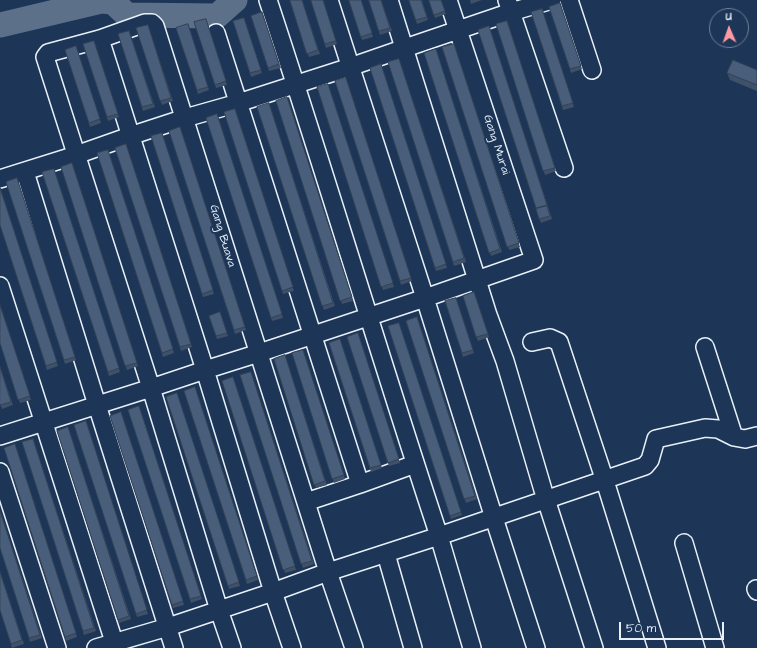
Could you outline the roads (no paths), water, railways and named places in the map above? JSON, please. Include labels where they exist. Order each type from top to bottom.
[{"type":"street","points":[[268,0],[439,536],[472,648]]},
{"type":"street","points":[[329,0],[536,648]]},
{"type":"street","points":[[389,0],[488,315],[505,361],[594,648]]},
{"type":"street","name":"Gang Murai","points":[[448,0],[534,260],[478,280]]},
{"type":"street","points":[[0,179],[185,118],[238,103],[350,67],[458,30],[509,6],[552,0]]},
{"type":"street","points":[[569,0],[592,70]]},
{"type":"street","points":[[509,6],[564,168]]},
{"type":"street","name":"Gang Buava","points":[[100,39],[145,23],[152,23],[155,26],[328,572],[354,648]]},
{"type":"street","points":[[216,33],[360,484]]},
{"type":"street","points":[[232,648],[151,388],[45,57],[48,53],[100,39],[273,592],[292,648]]},
{"type":"street","points":[[24,172],[174,648]]},
{"type":"street","points":[[0,436],[259,353],[478,280]]},
{"type":"street","points":[[0,286],[115,645]]},
{"type":"street","points":[[532,342],[550,338],[558,342],[605,481],[657,648]]},
{"type":"street","points":[[705,347],[734,437]]},
{"type":"street","points":[[96,648],[115,645],[328,572],[605,481],[645,466],[650,460],[656,439],[705,428],[718,429],[734,437],[745,439],[757,436]]},
{"type":"street","points":[[306,502],[415,464]]},
{"type":"street","points":[[0,472],[58,648]]},
{"type":"street","points":[[684,543],[715,648]]},
{"type":"street","points":[[386,554],[413,648]]},
{"type":"waterway","points":[[0,25],[101,1],[113,2],[127,15],[217,16],[235,0]]}]
